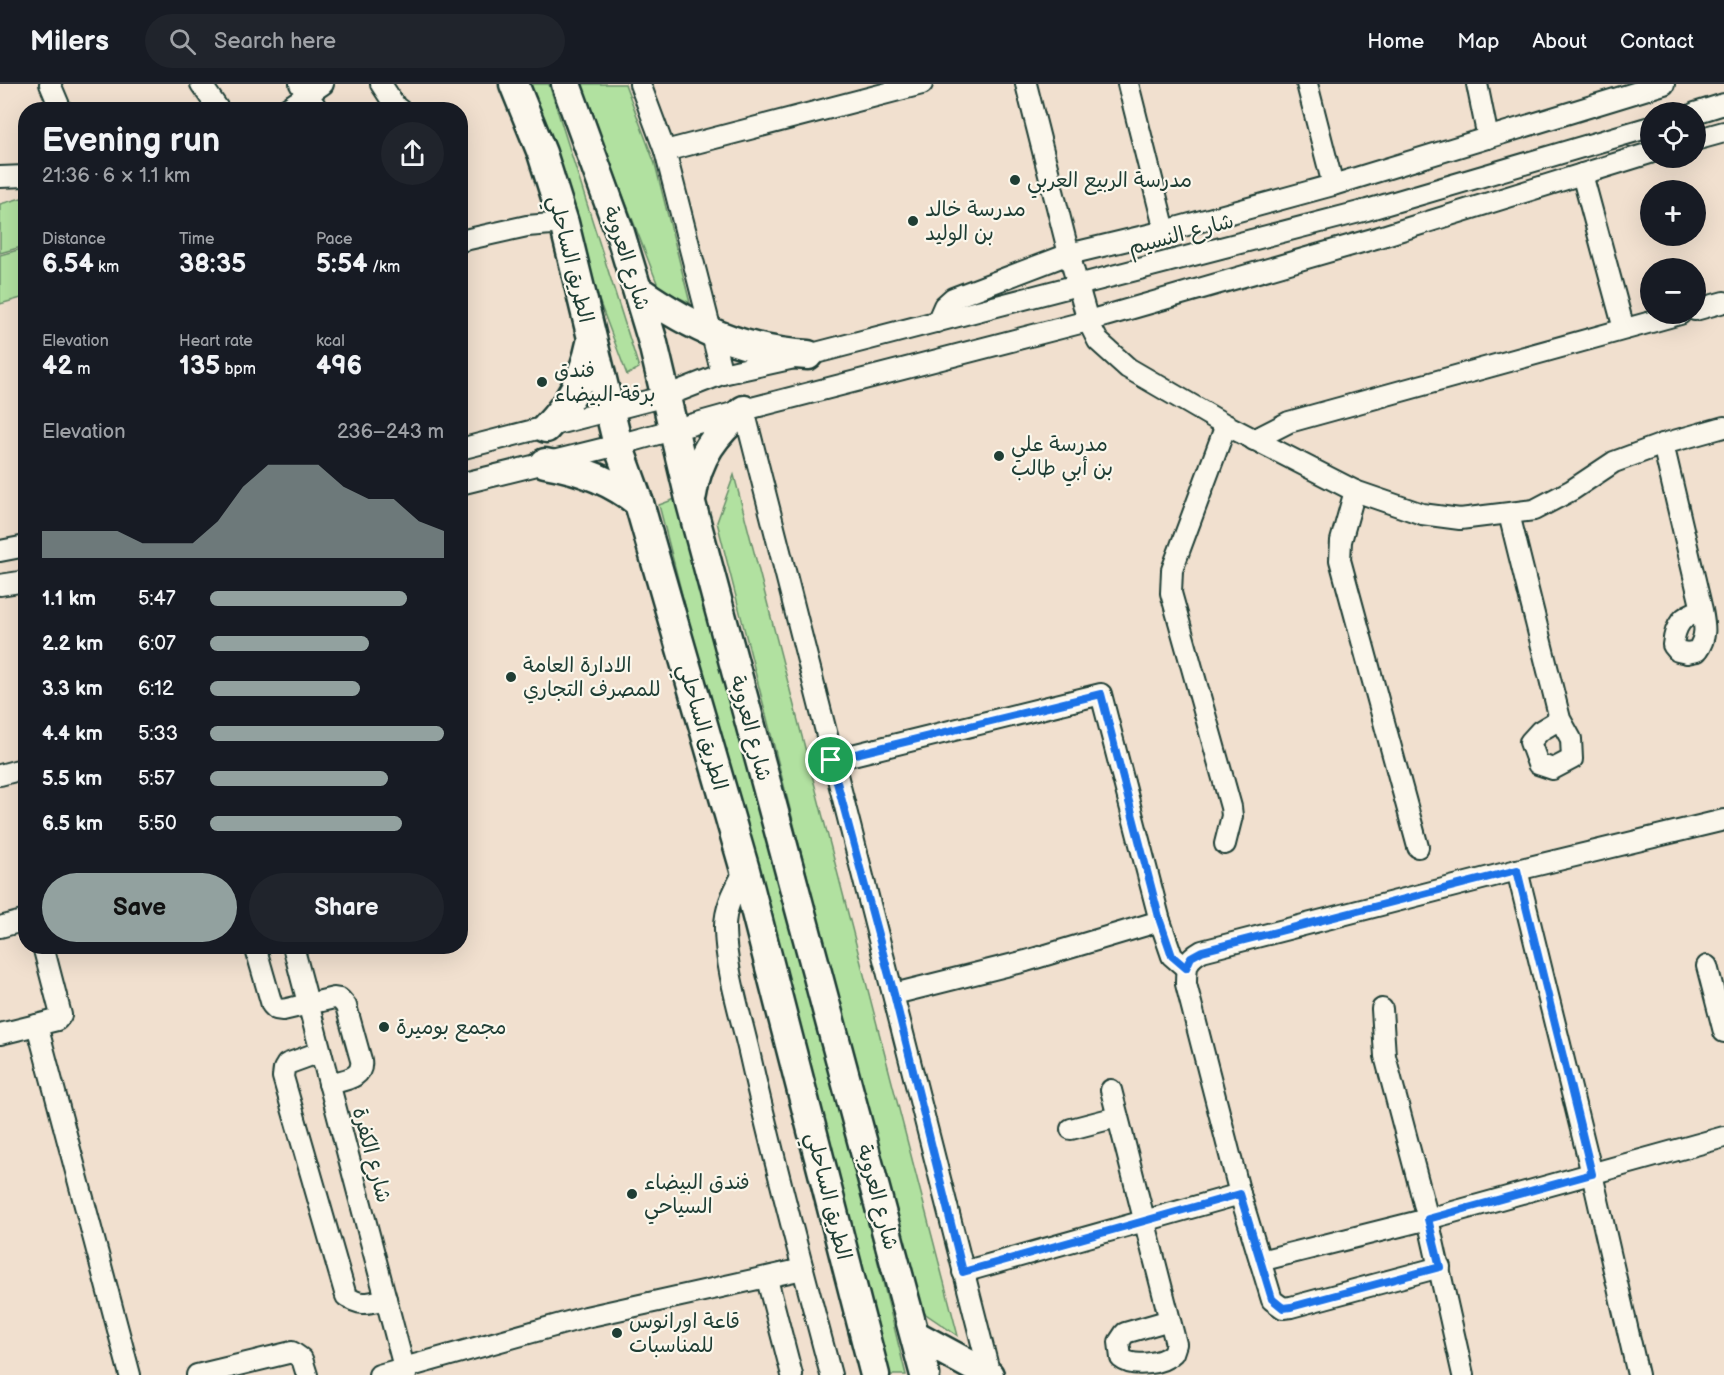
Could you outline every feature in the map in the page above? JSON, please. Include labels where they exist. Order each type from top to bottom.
[{"type":"highway","name":"الطريق الساحلي","points":[[514,84],[542,153],[564,223],[618,445],[639,503],[745,870],[875,1375]]},
{"type":"highway","name":"شارع العروبة","points":[[566,84],[638,290],[675,429],[691,503],[925,1375]]},
{"type":"highway","points":[[638,290],[675,315],[711,333],[752,347],[808,355]]},
{"type":"highway","points":[[546,428],[572,397],[581,379],[591,341]]},
{"type":"highway","points":[[691,503],[694,481],[701,460],[719,432],[744,410]]},
{"type":"highway","points":[[545,463],[587,473],[608,482],[639,503]]},
{"type":"highway","points":[[915,1335],[990,1375]]},
{"type":"street","points":[[50,84],[58,102]]},
{"type":"street","points":[[201,84],[213,102]]},
{"type":"street","points":[[308,96],[323,84]]},
{"type":"street","points":[[381,84],[393,102]]},
{"type":"street","points":[[640,84],[664,151],[722,374]]},
{"type":"street","points":[[664,151],[922,84]]},
{"type":"street","points":[[1026,84],[1069,254],[1089,321],[1098,340],[1128,368],[1226,425],[1355,491],[1422,514],[1460,519],[1534,510],[1572,490],[1614,462],[1663,444],[1724,427]]},
{"type":"street","points":[[1128,84],[1165,231]]},
{"type":"street","points":[[1307,84],[1333,185]]},
{"type":"street","points":[[1477,84],[1488,138]]},
{"type":"street","points":[[937,322],[944,306],[958,295],[1069,254],[1165,231],[1333,185],[1655,85]]},
{"type":"street","points":[[1706,110],[1724,104]]},
{"type":"street","name":"شارع النسيم","points":[[468,447],[666,396],[722,374],[808,355],[1367,210],[1640,130]]},
{"type":"street","points":[[1706,137],[1724,132]]},
{"type":"street","points":[[468,482],[618,445],[1089,321],[1376,238],[1640,156]]},
{"type":"street","points":[[1582,174],[1624,329]]},
{"type":"street","points":[[0,177],[18,176]]},
{"type":"street","points":[[468,239],[527,226],[564,223]]},
{"type":"street","points":[[1706,307],[1724,302]]},
{"type":"street","points":[[1254,440],[1289,422],[1643,324]]},
{"type":"street","points":[[744,410],[831,760],[894,994],[990,1375]]},
{"type":"street","points":[[1226,425],[1170,580],[1170,592],[1231,807],[1232,816],[1226,844]]},
{"type":"street","points":[[1663,444],[1702,610]]},
{"type":"street","points":[[1355,491],[1341,542],[1340,560],[1418,847]]},
{"type":"street","points":[[1509,514],[1560,719]]},
{"type":"street","points":[[0,551],[18,548]]},
{"type":"street","points":[[0,585],[18,582]]},
{"type":"street","points":[[831,760],[1101,694],[1160,921],[1172,956],[1186,968]]},
{"type":"street","points":[[0,775],[18,770]]},
{"type":"street","points":[[1440,1267],[1283,1308],[1272,1299],[1240,1194],[1186,984],[1186,968],[1191,957],[1202,951],[1517,870],[1724,820]]},
{"type":"street","points":[[745,870],[731,897],[727,912],[724,929],[728,958],[764,1119],[831,1375]]},
{"type":"street","points":[[1517,870],[1592,1174],[1638,1375]]},
{"type":"street","points":[[894,994],[1026,961],[1160,921]]},
{"type":"street","points":[[0,927],[18,922]]},
{"type":"street","points":[[0,1034],[57,1020],[60,1015],[45,954]]},
{"type":"street","points":[[257,954],[272,1005],[276,1009],[283,1010],[334,998],[340,999],[346,1006],[361,1060],[361,1068],[355,1077],[329,1084]]},
{"type":"street","name":"شارع الكفرة","points":[[294,954],[405,1372]]},
{"type":"street","points":[[1707,966],[1724,1032]]},
{"type":"street","points":[[1383,1009],[1384,1056],[1440,1267],[1463,1375]]},
{"type":"street","points":[[37,1025],[130,1375]]},
{"type":"street","points":[[320,1052],[287,1064],[283,1077],[346,1296],[355,1302],[366,1304],[386,1299]]},
{"type":"street","points":[[1111,1090],[1143,1222],[1170,1320]]},
{"type":"street","points":[[1071,1129],[1117,1117]]},
{"type":"street","points":[[1260,1261],[1428,1219],[1724,1137]]},
{"type":"street","points":[[963,1272],[1240,1194]]},
{"type":"street","points":[[379,1375],[405,1372],[586,1317],[803,1269]]},
{"type":"street","points":[[767,1278],[792,1375]]},
{"type":"street","points":[[197,1375],[292,1352],[302,1359],[307,1375]]},
{"type":"green space","points":[[518,84],[549,84],[639,368],[627,375]]},
{"type":"green space","points":[[580,84],[625,84],[655,164],[690,303],[659,288]]},
{"type":"green space","points":[[18,199],[18,248],[0,253],[0,204]]},
{"type":"green space","points":[[18,250],[18,299],[0,304],[0,255]]},
{"type":"green space","points":[[734,475],[958,1336],[917,1308],[717,522]]},
{"type":"green space","points":[[675,499],[794,936],[906,1375],[883,1375],[659,505]]},
{"type":"place","name":"مدرسة الربيع العربي","points":[[1015,180]]},
{"type":"place","name":"مدرسة خالد بن الوليد","points":[[913,221]]},
{"type":"place","name":"فندق برقة-البيضاء","points":[[542,382]]},
{"type":"place","name":"مدرسة علي بن أبي طالب","points":[[999,456]]},
{"type":"place","name":"الادارة العامة للمصرف التجاري","points":[[511,677]]},
{"type":"place","name":"مجمع بوميرة","points":[[384,1027]]},
{"type":"place","name":"فندق البيضاء السياحي","points":[[632,1194]]},
{"type":"place","name":"قاعة اورانوس للمناسبات","points":[[617,1333]]},
{"type":"route","points":[[1101,694],[1160,921],[1172,956],[1186,968],[1191,957],[1202,951],[1517,870],[1592,1174],[1428,1219],[1440,1267],[1291,1307],[1283,1308],[1272,1299],[1240,1194],[963,1272],[894,994],[831,760],[1101,694]]}]
